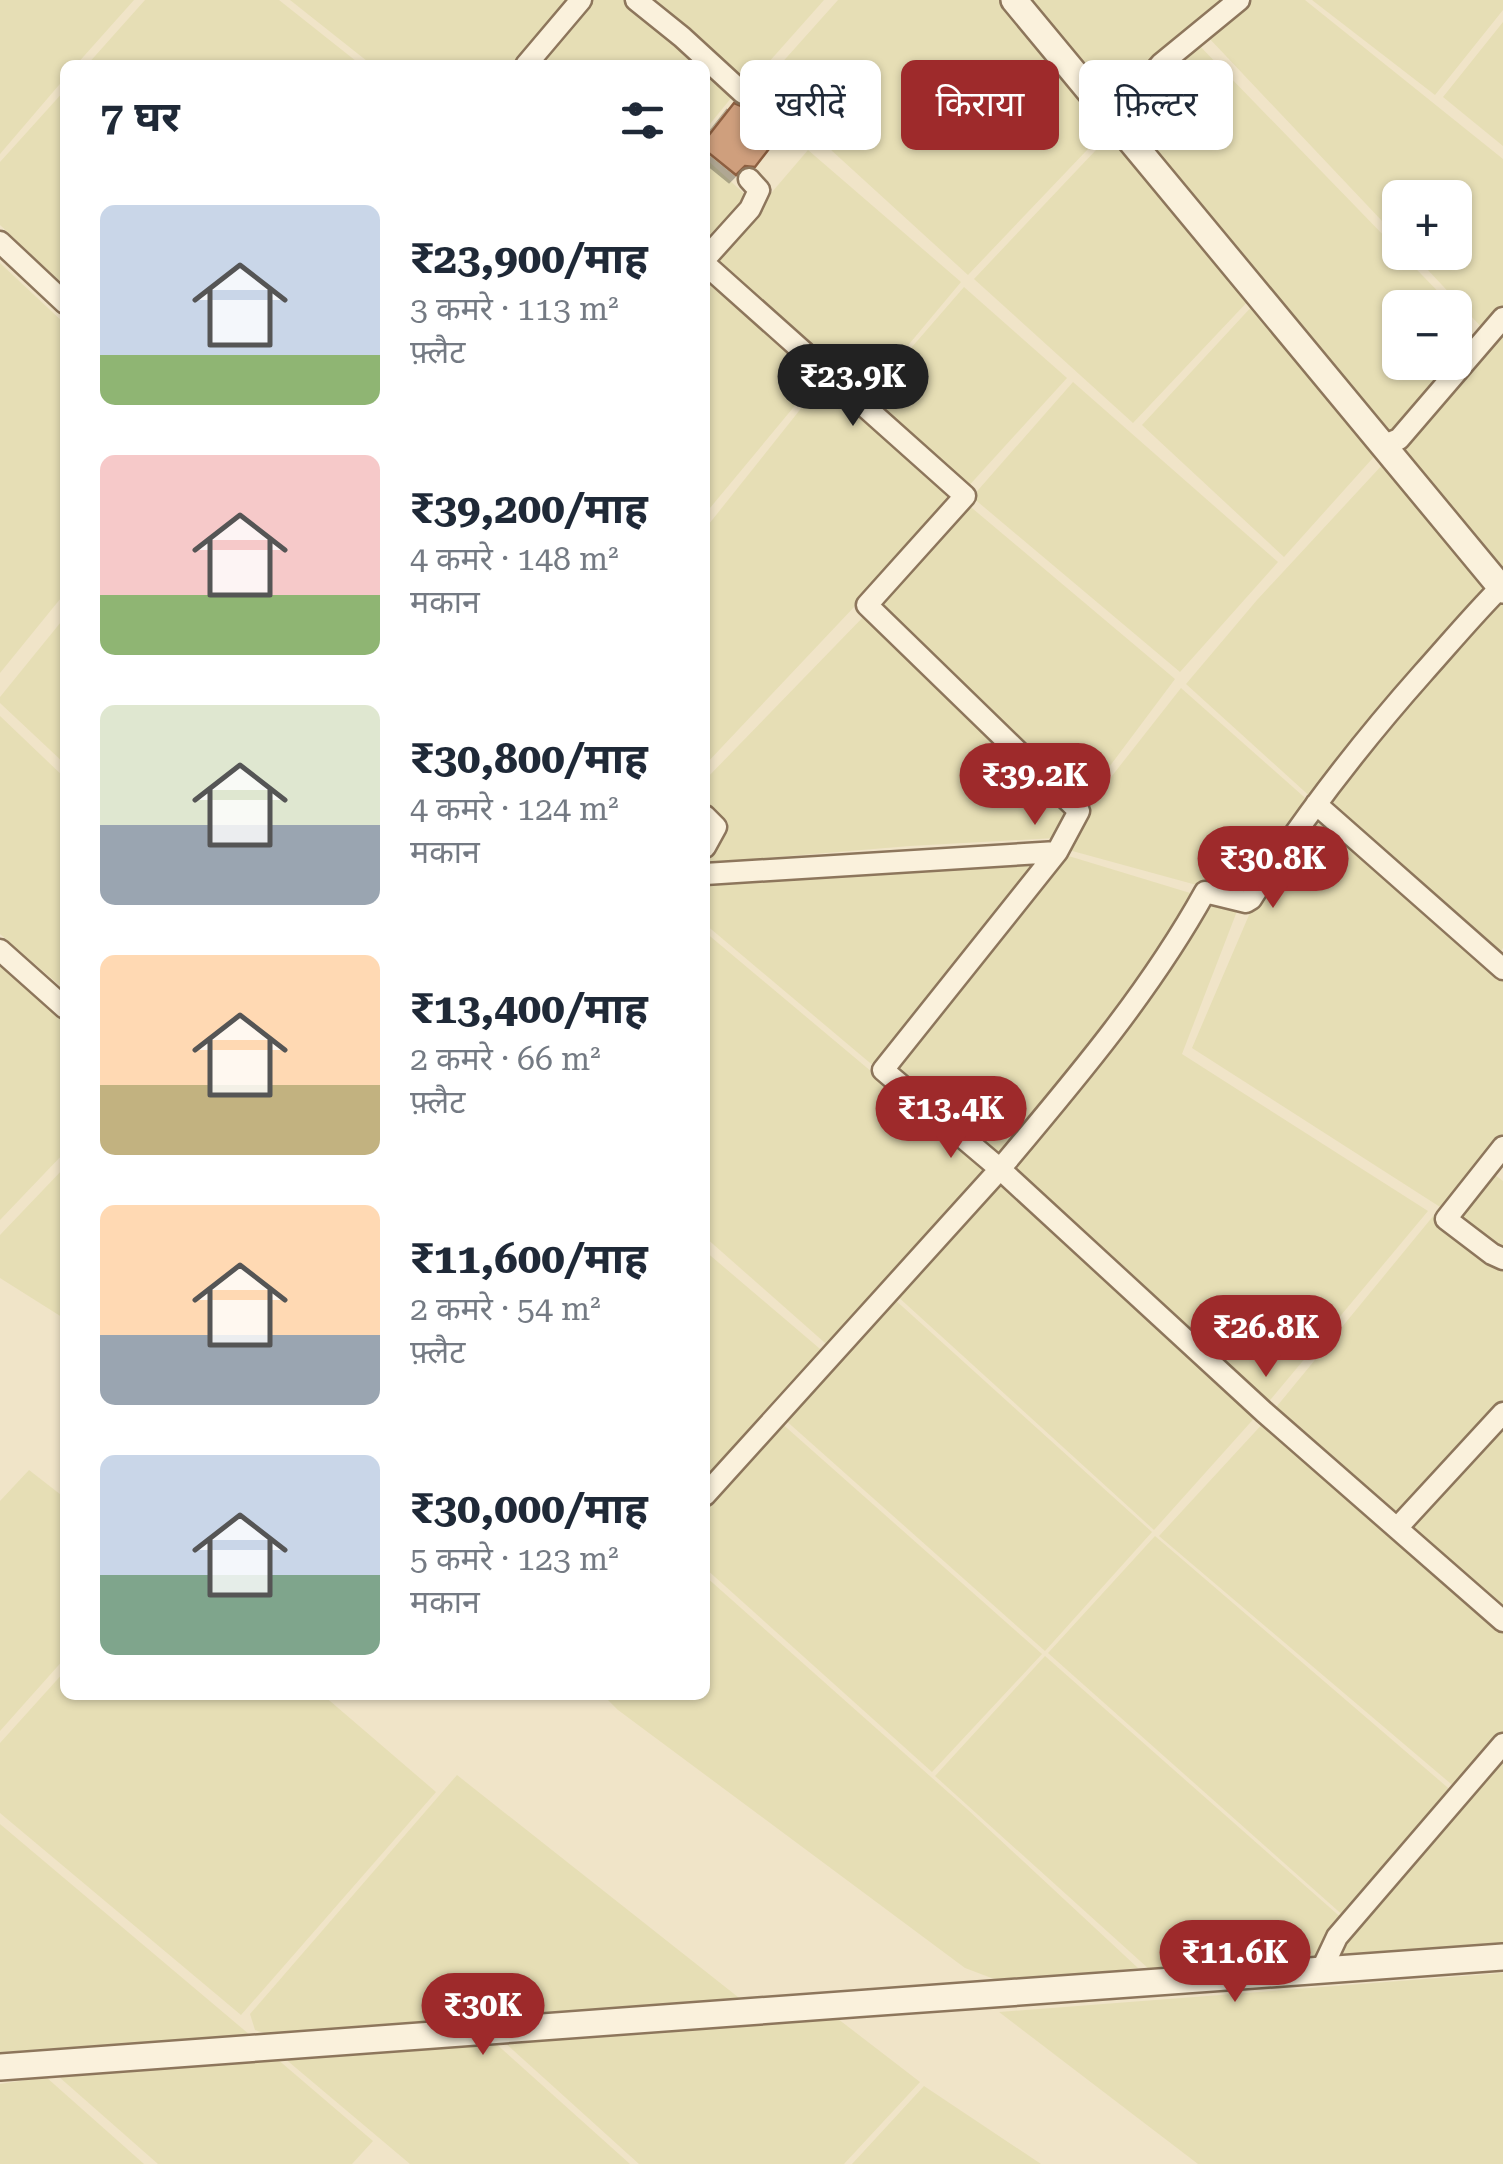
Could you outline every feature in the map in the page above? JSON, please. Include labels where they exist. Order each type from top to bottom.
[{"type":"street","points":[[530,60],[580,0]]},
{"type":"street","points":[[636,0],[706,60]]},
{"type":"street","points":[[1014,0],[1079,78]]},
{"type":"street","points":[[1165,60],[1239,0]]},
{"type":"street","points":[[710,64],[740,91]]},
{"type":"street","points":[[710,1489],[1077,1079],[1156,969],[1205,892],[1251,900],[1316,804],[1398,701],[1502,588],[1139,150]]},
{"type":"street","points":[[710,256],[750,209],[759,190],[749,178]]},
{"type":"street","points":[[0,242],[60,298]]},
{"type":"street","points":[[710,266],[965,496],[867,605],[1079,809],[1057,852],[882,1070],[1000,1169],[1264,1412],[1503,1621]]},
{"type":"street","points":[[1385,445],[1399,438],[1503,318]]},
{"type":"street","points":[[1316,804],[1503,968]]},
{"type":"street","points":[[710,874],[1057,852]]},
{"type":"street","points":[[0,950],[60,1004]]},
{"type":"street","points":[[1503,1148],[1446,1219],[1503,1259]]},
{"type":"street","points":[[1396,1528],[1503,1413]]},
{"type":"street","points":[[1320,1971],[1337,1937],[1503,1744]]},
{"type":"street","points":[[0,2067],[1503,1957]]},
{"type":"shaded area","points":[[0,0],[134,0],[80,60],[60,60],[60,84],[0,154]]},
{"type":"shaded area","points":[[145,0],[279,0],[355,60],[91,60]]},
{"type":"shaded area","points":[[290,0],[571,0],[519,60],[366,60]]},
{"type":"shaded area","points":[[582,0],[629,0],[698,60],[530,60]]},
{"type":"shaded area","points":[[645,0],[824,0],[771,60],[740,60],[740,86]]},
{"type":"shaded area","points":[[838,0],[1004,0],[1054,60],[901,60],[901,150],[1059,150],[1059,67],[1079,91],[1079,150],[1087,150],[968,275],[831,150],[881,150],[881,60],[784,60]]},
{"type":"shaded area","points":[[1029,0],[1228,0],[1165,60],[1079,60]]},
{"type":"shaded area","points":[[1248,0],[1305,0],[1503,159],[1503,309],[1485,331],[1472,317],[1472,290],[1447,290],[1428,270],[1472,270],[1472,180],[1382,180],[1382,221],[1208,37]]},
{"type":"shaded area","points":[[1312,0],[1503,0],[1503,10],[1435,95]]},
{"type":"shaded area","points":[[1503,22],[1503,146],[1443,97]]},
{"type":"shaded area","points":[[1195,41],[1213,60],[1177,60]]},
{"type":"shaded area","points":[[710,70],[736,92],[710,124]]},
{"type":"shaded area","points":[[1233,80],[1382,234],[1382,270],[1417,270],[1437,290],[1382,290],[1382,380],[1439,380],[1392,435],[1157,150],[1233,150]]},
{"type":"shaded area","points":[[60,96],[60,281],[0,225],[0,162]]},
{"type":"shaded area","points":[[808,150],[961,282],[864,398],[712,262]]},
{"type":"shaded area","points":[[1096,150],[1128,150],[1251,298],[1133,423],[974,279]]},
{"type":"shaded area","points":[[710,163],[749,198],[710,244]]},
{"type":"shaded area","points":[[0,263],[60,319],[60,599],[0,673]]},
{"type":"shaded area","points":[[710,277],[822,373],[710,508]]},
{"type":"shaded area","points":[[964,287],[1067,378],[965,490],[866,400]]},
{"type":"shaded area","points":[[1255,303],[1380,450],[1284,557],[1142,425]]},
{"type":"shaded area","points":[[1503,330],[1503,567],[1402,446],[1459,380],[1472,380],[1472,366]]},
{"type":"shaded area","points":[[826,377],[958,497],[710,760],[710,523]]},
{"type":"shaded area","points":[[1073,382],[1278,562],[1180,672],[972,497]]},
{"type":"shaded area","points":[[1384,463],[1494,591],[1314,800],[1186,684],[1257,600]]},
{"type":"shaded area","points":[[966,503],[1175,679],[1080,806],[875,604]]},
{"type":"shaded area","points":[[1496,594],[1503,602],[1503,948],[1496,957],[1322,801]]},
{"type":"shaded area","points":[[868,612],[1074,810],[1056,838],[710,863],[725,825],[710,811],[710,775]]},
{"type":"shaded area","points":[[60,623],[60,759],[0,703],[0,697]]},
{"type":"shaded area","points":[[1181,688],[1312,804],[1244,898],[1065,849],[1067,837]]},
{"type":"shaded area","points":[[0,716],[60,773],[60,986],[0,934]]},
{"type":"shaded area","points":[[1318,813],[1503,977],[1503,1134],[1451,1214],[1192,1048],[1258,894]]},
{"type":"shaded area","points":[[1062,854],[1200,896],[1000,1159],[892,1068]]},
{"type":"shaded area","points":[[1047,858],[876,1068],[710,928],[710,886]]},
{"type":"shaded area","points":[[1205,898],[1239,906],[1182,1054],[1428,1211],[1266,1405],[1008,1167]]},
{"type":"shaded area","points":[[710,936],[990,1171],[833,1350],[710,1241]]},
{"type":"shaded area","points":[[0,962],[60,1015],[60,1157],[0,1220]]},
{"type":"shaded area","points":[[60,1172],[60,1316],[0,1278],[0,1235]]},
{"type":"shaded area","points":[[1491,1172],[1503,1181],[1503,1253],[1457,1219]]},
{"type":"shaded area","points":[[999,1179],[1258,1414],[1154,1530],[896,1295]]},
{"type":"shaded area","points":[[1434,1215],[1491,1258],[1503,1262],[1503,1412],[1406,1527],[1273,1411]]},
{"type":"shaded area","points":[[710,1255],[826,1354],[710,1478]]},
{"type":"shaded area","points":[[893,1298],[1152,1532],[1045,1651],[783,1418]]},
{"type":"shaded area","points":[[1503,1419],[1503,1613],[1408,1531]]},
{"type":"shaded area","points":[[1266,1420],[1503,1631],[1503,1733],[1457,1789],[1159,1536]]},
{"type":"shaded area","points":[[779,1421],[1042,1654],[932,1772],[710,1572],[710,1496]]},
{"type":"shaded area","points":[[29,1470],[60,1494],[60,1664],[0,1731],[0,1501]]},
{"type":"shaded area","points":[[1155,1536],[1454,1793],[1346,1918],[1048,1653]]},
{"type":"shaded area","points":[[710,1580],[967,1809],[1138,1968],[1002,1982],[965,1968],[608,1700],[710,1700]]},
{"type":"shaded area","points":[[1045,1656],[1345,1921],[1314,1957],[1150,1970],[935,1776]]},
{"type":"shaded area","points":[[60,1677],[60,1700],[329,1700],[436,1792],[241,2015],[0,1813],[0,1743]]},
{"type":"shaded area","points":[[1503,1758],[1503,1948],[1339,1962],[1342,1943]]},
{"type":"shaded area","points":[[457,1775],[743,2001],[267,2034],[255,2030],[250,2014]]},
{"type":"shaded area","points":[[0,1824],[250,2035],[0,2052]]},
{"type":"shaded area","points":[[1503,1973],[1503,2164],[1198,2164],[999,2012]]},
{"type":"shaded area","points":[[829,2012],[920,2082],[844,2164],[639,2164],[502,2040]]},
{"type":"shaded area","points":[[494,2042],[630,2164],[410,2164],[283,2057]]},
{"type":"shaded area","points":[[269,2052],[373,2141],[352,2164],[158,2164],[58,2076]]},
{"type":"shaded area","points":[[46,2077],[144,2164],[0,2164],[0,2084]]},
{"type":"shaded area","points":[[924,2086],[1041,2164],[852,2164]]},
{"type":"building","points":[[734,103],[740,106],[740,150],[768,150],[755,167],[745,166],[736,175],[710,154],[710,134]]}]
